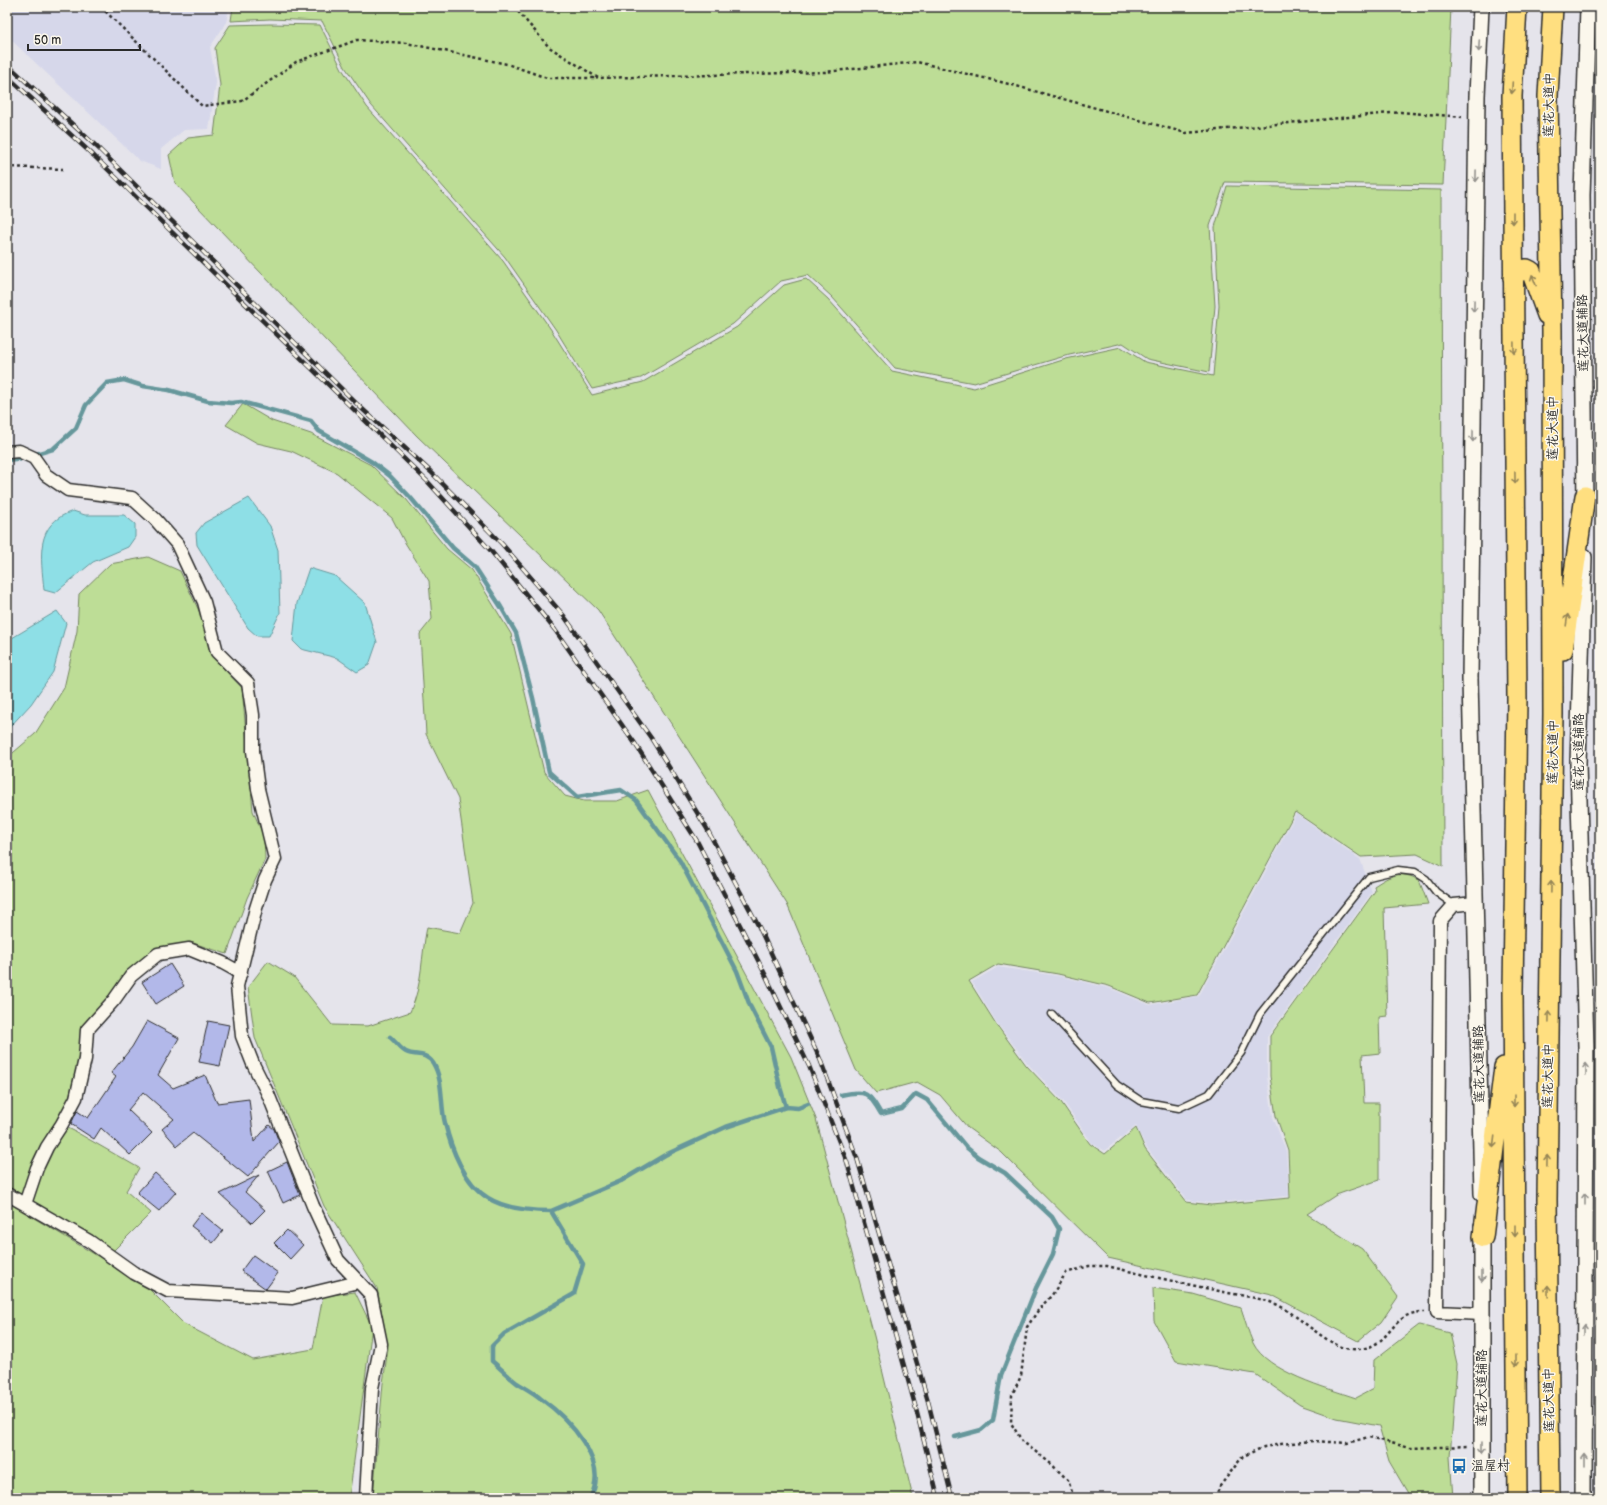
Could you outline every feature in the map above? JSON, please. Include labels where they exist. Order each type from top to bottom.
[{"type":"main road","points":[[1517,7],[1512,96],[1517,699],[1513,992],[1517,1498]]},
{"type":"main road","name":"莲花大道中","points":[[1550,1498],[1547,1199],[1553,714],[1552,330],[1548,96],[1553,7]]},
{"type":"main road","points":[[1513,278],[1520,270],[1527,269],[1531,271],[1552,330]]},
{"type":"main road","points":[[1553,714],[1585,496]]},
{"type":"main road","points":[[1483,1237],[1513,992]]},
{"type":"street","name":"莲花大道辅路","points":[[1481,7],[1476,119],[1470,679],[1483,1237],[1482,1498]]},
{"type":"street","name":"莲花大道辅路","points":[[1584,1498],[1586,1047],[1578,764],[1585,496],[1582,195],[1588,7]]},
{"type":"street","points":[[7,452],[19,451],[34,458],[46,475],[68,490],[132,498],[155,519],[177,544],[204,602],[217,652],[248,683],[253,715],[253,752],[258,789],[275,859],[265,880],[256,908],[237,986],[242,1036],[252,1064],[268,1094],[313,1206],[338,1260],[371,1295],[381,1344],[372,1388],[366,1498]]},
{"type":"street","points":[[1475,903],[1454,905],[1440,921],[1437,1312],[1482,1314]]},
{"type":"street","points":[[25,1204],[46,1147],[62,1124],[76,1098],[85,1059],[87,1030],[114,1000],[131,976],[158,954],[189,949],[223,963],[241,973]]},
{"type":"street","points":[[7,1194],[89,1242],[134,1273],[168,1291],[292,1298],[358,1282]]},
{"type":"lane","points":[[1052,1014],[1117,1085],[1140,1101],[1179,1108],[1208,1094],[1241,1053],[1260,1014],[1369,877],[1398,870],[1415,872],[1426,879],[1436,892],[1454,905]]},
{"type":"path","points":[[101,7],[202,106],[242,101],[296,62],[357,40],[406,43],[507,64],[547,78],[825,72],[917,62],[1009,84],[1186,132],[1401,112],[1476,119]]},
{"type":"path","points":[[514,7],[549,47],[598,78]]},
{"type":"path","points":[[7,167],[63,168]]},
{"type":"path","points":[[1074,1498],[1068,1480],[1050,1463],[1022,1441],[1011,1423],[1012,1396],[1021,1376],[1027,1327],[1039,1309],[1052,1295],[1066,1273],[1089,1266],[1107,1266],[1274,1303],[1327,1339],[1349,1349],[1362,1349],[1375,1346],[1399,1320],[1415,1311],[1437,1312]]},
{"type":"path","points":[[1215,1498],[1220,1486],[1243,1456],[1264,1447],[1312,1440],[1347,1443],[1369,1437],[1410,1448],[1482,1445]]},
{"type":"shaded area","points":[[7,7],[229,7],[226,23],[210,47],[216,83],[209,129],[184,130],[161,149],[161,169],[140,161],[7,36]]},
{"type":"shaded area","points":[[1296,814],[1360,859],[1372,892],[1267,1037],[1267,1077],[1273,1117],[1286,1151],[1289,1196],[1211,1203],[1187,1200],[1146,1147],[1136,1126],[1104,1151],[1092,1143],[1063,1101],[1028,1064],[997,1023],[972,982],[998,967],[1059,976],[1109,988],[1150,1005],[1199,996]]},
{"type":"green space","points":[[233,7],[1451,7],[1443,185],[1225,182],[1210,226],[1215,306],[1209,372],[1147,359],[1123,343],[1065,356],[974,383],[895,368],[832,297],[808,275],[781,281],[733,324],[641,378],[592,389],[556,330],[505,257],[371,105],[345,67],[322,21],[270,19],[231,21]]},
{"type":"green space","points":[[230,25],[320,25],[342,69],[367,107],[503,261],[552,331],[592,395],[643,382],[737,327],[784,285],[806,279],[828,299],[892,371],[974,388],[1066,359],[1121,347],[1145,362],[1213,376],[1219,306],[1215,227],[1227,186],[1441,190],[1443,866],[1417,854],[1361,857],[1295,812],[1197,995],[1150,1003],[1109,986],[1058,974],[998,964],[969,981],[996,1024],[1026,1065],[1061,1102],[1090,1144],[1105,1154],[1136,1128],[1145,1149],[1186,1202],[1211,1205],[1290,1198],[1288,1150],[1276,1116],[1270,1076],[1270,1036],[1375,891],[1374,886],[1396,875],[1406,875],[1419,880],[1428,904],[1384,908],[1387,1016],[1379,1017],[1380,1053],[1362,1055],[1364,1103],[1379,1103],[1379,1180],[1336,1195],[1307,1214],[1362,1249],[1398,1297],[1381,1322],[1358,1341],[1272,1295],[1108,1258],[1001,1152],[968,1128],[940,1095],[917,1082],[876,1093],[856,1070],[787,904],[598,610],[417,436],[175,183],[169,155],[188,138],[214,135],[220,85],[215,48]]},
{"type":"green space","points":[[243,404],[272,421],[311,434],[371,465],[406,499],[447,549],[472,570],[511,634],[544,772],[565,796],[584,801],[617,801],[648,790],[791,1057],[816,1119],[874,1336],[913,1498],[373,1498],[383,1383],[388,1348],[377,1288],[324,1206],[255,1038],[248,987],[268,961],[294,977],[332,1025],[368,1026],[410,1012],[420,980],[427,927],[460,933],[473,903],[458,799],[426,734],[420,634],[432,619],[429,581],[404,541],[392,518],[337,473],[291,451],[257,443],[226,425]]},
{"type":"green space","points":[[148,557],[180,571],[200,613],[211,655],[242,688],[253,811],[264,837],[265,859],[247,898],[227,954],[190,942],[155,951],[84,1027],[79,1065],[72,1088],[58,1123],[139,1168],[126,1191],[151,1213],[112,1252],[7,1189],[7,758],[35,734],[64,688],[77,631],[79,594],[110,564]]},
{"type":"green space","points":[[7,1202],[143,1283],[184,1324],[253,1360],[313,1349],[323,1296],[355,1292],[372,1327],[349,1498],[7,1498]]},
{"type":"green space","points":[[1153,1288],[1193,1294],[1241,1308],[1253,1343],[1260,1353],[1271,1362],[1284,1371],[1299,1378],[1356,1398],[1373,1389],[1374,1360],[1419,1325],[1450,1333],[1457,1364],[1450,1457],[1453,1498],[1410,1498],[1389,1461],[1379,1426],[1337,1418],[1300,1405],[1255,1374],[1176,1361],[1154,1321]]},
{"type":"water","points":[[249,498],[270,526],[278,550],[280,613],[269,636],[257,636],[248,628],[197,545],[196,533],[204,523]]},
{"type":"water","points":[[73,511],[85,515],[124,515],[135,524],[135,537],[128,547],[93,562],[55,593],[44,590],[42,554],[46,533],[52,524],[60,517]]},
{"type":"water","points":[[309,568],[335,576],[365,603],[377,642],[369,665],[357,672],[337,658],[301,649],[293,641],[297,603]]},
{"type":"water","points":[[57,611],[66,623],[53,672],[31,704],[7,730],[7,641]]},
{"type":"building","points":[[170,964],[184,986],[156,1004],[142,982]]},
{"type":"building","points":[[147,1021],[179,1038],[158,1075],[173,1088],[205,1075],[217,1103],[249,1099],[254,1142],[269,1125],[274,1129],[279,1142],[248,1177],[193,1133],[177,1146],[162,1129],[174,1119],[143,1092],[128,1110],[152,1133],[130,1155],[101,1128],[94,1139],[71,1124],[77,1111],[88,1118],[116,1077],[111,1073],[132,1047]]},
{"type":"building","points":[[208,1021],[229,1025],[220,1066],[199,1062]]},
{"type":"building","points":[[287,1162],[300,1195],[283,1203],[268,1171]]},
{"type":"building","points":[[155,1173],[176,1192],[159,1211],[137,1193]]},
{"type":"building","points":[[259,1175],[245,1192],[265,1210],[252,1223],[220,1194]]},
{"type":"building","points":[[201,1213],[223,1231],[213,1243],[191,1226]]},
{"type":"building","points":[[287,1230],[303,1245],[290,1259],[274,1243]]},
{"type":"building","points":[[253,1255],[278,1273],[266,1289],[241,1271]]},
{"type":"waterway","points":[[36,454],[53,449],[76,428],[86,405],[107,383],[124,380],[143,386],[169,390],[208,401],[231,403],[241,402],[311,421],[319,431],[372,462],[390,476],[410,497],[453,548],[475,567],[516,633],[533,698],[549,772],[577,797],[621,790],[636,800],[680,861],[737,971],[750,1006],[771,1047],[786,1107],[798,1108],[808,1104]]},
{"type":"waterway","points":[[7,460],[23,458]]},
{"type":"waterway","points":[[390,1037],[406,1052],[426,1057],[433,1063],[439,1077],[444,1116],[451,1144],[460,1165],[472,1184],[488,1198],[503,1205],[527,1210],[551,1211],[583,1264],[574,1294],[504,1334],[492,1346],[492,1361],[517,1383],[535,1394],[551,1407],[574,1429],[591,1456],[595,1470],[595,1484],[590,1498]]},
{"type":"waterway","points":[[841,1095],[856,1092],[866,1094],[870,1097],[881,1114],[902,1109],[916,1094],[927,1100],[966,1147],[978,1157],[1005,1173],[1052,1217],[1059,1229],[1053,1254],[1036,1288],[1001,1375],[993,1420],[981,1430],[955,1437]]},
{"type":"waterway","points":[[551,1211],[621,1181],[665,1155],[726,1127],[786,1107]]},
{"type":"railway","points":[[7,64],[97,147],[358,405],[431,472],[502,544],[564,616],[651,738],[706,827],[759,927],[820,1059],[857,1158],[928,1401],[952,1498]]},
{"type":"railway","points":[[7,76],[93,155],[428,482],[491,551],[555,630],[634,742],[697,841],[765,974],[809,1066],[847,1162],[915,1405],[938,1498]]},
{"type":"place","name":"温屋村","points":[[1459,1466]]}]
